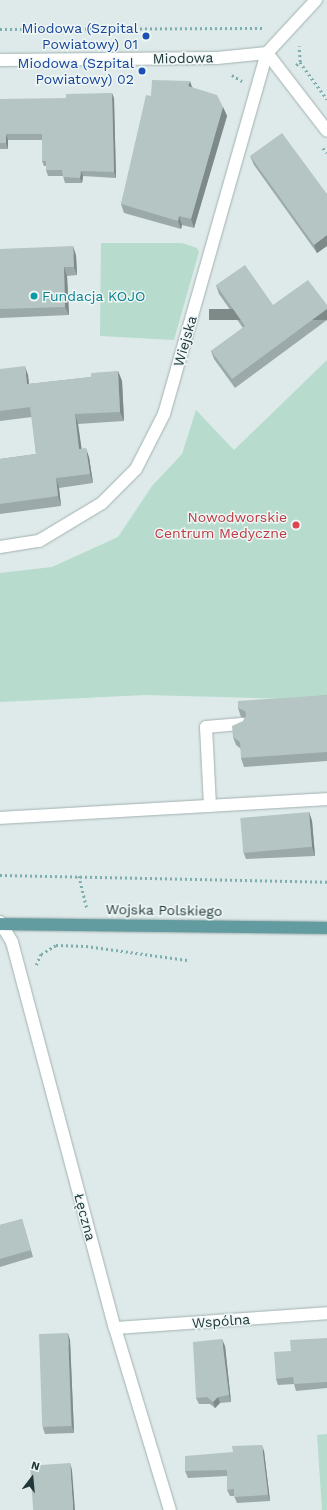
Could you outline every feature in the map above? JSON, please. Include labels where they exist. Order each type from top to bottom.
[{"type":"main road","name":"Wojska Polskiego","points":[[0,923],[327,928]]},
{"type":"street","points":[[316,0],[267,53],[327,131]]},
{"type":"street","name":"Miodowa","points":[[0,60],[217,58],[267,53]]},
{"type":"street","name":"Wiejska","points":[[0,548],[39,542],[102,503],[136,469],[164,414],[267,53]]},
{"type":"street","points":[[210,806],[206,727],[242,724]]},
{"type":"street","points":[[0,818],[327,799]]},
{"type":"street","name":"Łęczna","points":[[0,923],[12,942],[18,962],[115,1328],[170,1510]]},
{"type":"street","name":"Wspólna","points":[[115,1328],[327,1313]]},
{"type":"path","points":[[300,62],[327,99]]},
{"type":"path","points":[[224,74],[235,76],[244,86]]},
{"type":"path","points":[[0,875],[327,882]]},
{"type":"green space","points":[[101,243],[182,243],[197,248],[199,252],[174,340],[100,336]]},
{"type":"green space","points":[[327,360],[327,700],[146,695],[0,702],[0,573],[52,567],[118,537],[152,486],[182,454],[196,410],[234,450]]},
{"type":"green space","points":[[327,1434],[327,1510],[322,1510],[317,1435]]},
{"type":"building","points":[[152,80],[190,81],[188,86],[217,95],[223,107],[191,219],[179,216],[178,221],[121,204],[146,95],[151,96]]},
{"type":"building","points":[[112,93],[114,172],[81,171],[80,178],[63,177],[62,170],[46,170],[46,161],[42,161],[42,134],[6,134],[6,143],[0,143],[0,99],[66,99],[66,94]]},
{"type":"building","points":[[282,133],[327,194],[327,235],[314,245],[250,156]]},
{"type":"building","name":"Fundacja KOJO","points":[[73,246],[74,267],[64,267],[65,307],[0,309],[0,249]]},
{"type":"building","points":[[245,265],[273,305],[308,280],[327,305],[327,309],[232,379],[211,351],[245,326],[216,285]]},
{"type":"building","points":[[25,366],[27,384],[91,377],[91,373],[118,371],[120,412],[75,414],[79,449],[86,448],[90,474],[56,478],[58,496],[0,504],[0,459],[36,454],[30,407],[0,411],[0,369]]},
{"type":"building","points":[[327,695],[327,752],[241,758],[240,742],[233,737],[232,726],[243,721],[246,715],[245,711],[238,708],[238,701]]},
{"type":"building","points":[[309,812],[312,847],[243,853],[240,818]]},
{"type":"building","points":[[22,1219],[31,1250],[0,1259],[0,1225]]},
{"type":"building","points":[[68,1333],[71,1426],[42,1427],[39,1334]]},
{"type":"building","points":[[327,1338],[327,1382],[294,1384],[293,1377],[276,1379],[274,1352],[291,1351],[290,1340]]},
{"type":"building","points":[[222,1339],[229,1395],[218,1397],[213,1402],[207,1397],[196,1398],[193,1342]]},
{"type":"building","points":[[262,1445],[268,1495],[234,1497],[234,1489],[227,1490],[227,1470],[185,1471],[185,1456],[233,1452],[232,1446]]},
{"type":"building","points":[[70,1463],[73,1510],[33,1510],[30,1466]]},
{"type":"place","name":"Miodowa (Szpital Powiatowy) 01","points":[[146,36]]},
{"type":"place","name":"Miodowa (Szpital Powiatowy) 02","points":[[142,71]]},
{"type":"place","name":"Fundacja KOJO","points":[[34,296]]},
{"type":"place","name":"Nowodworskie Centrum Medyczne","points":[[296,525]]}]
